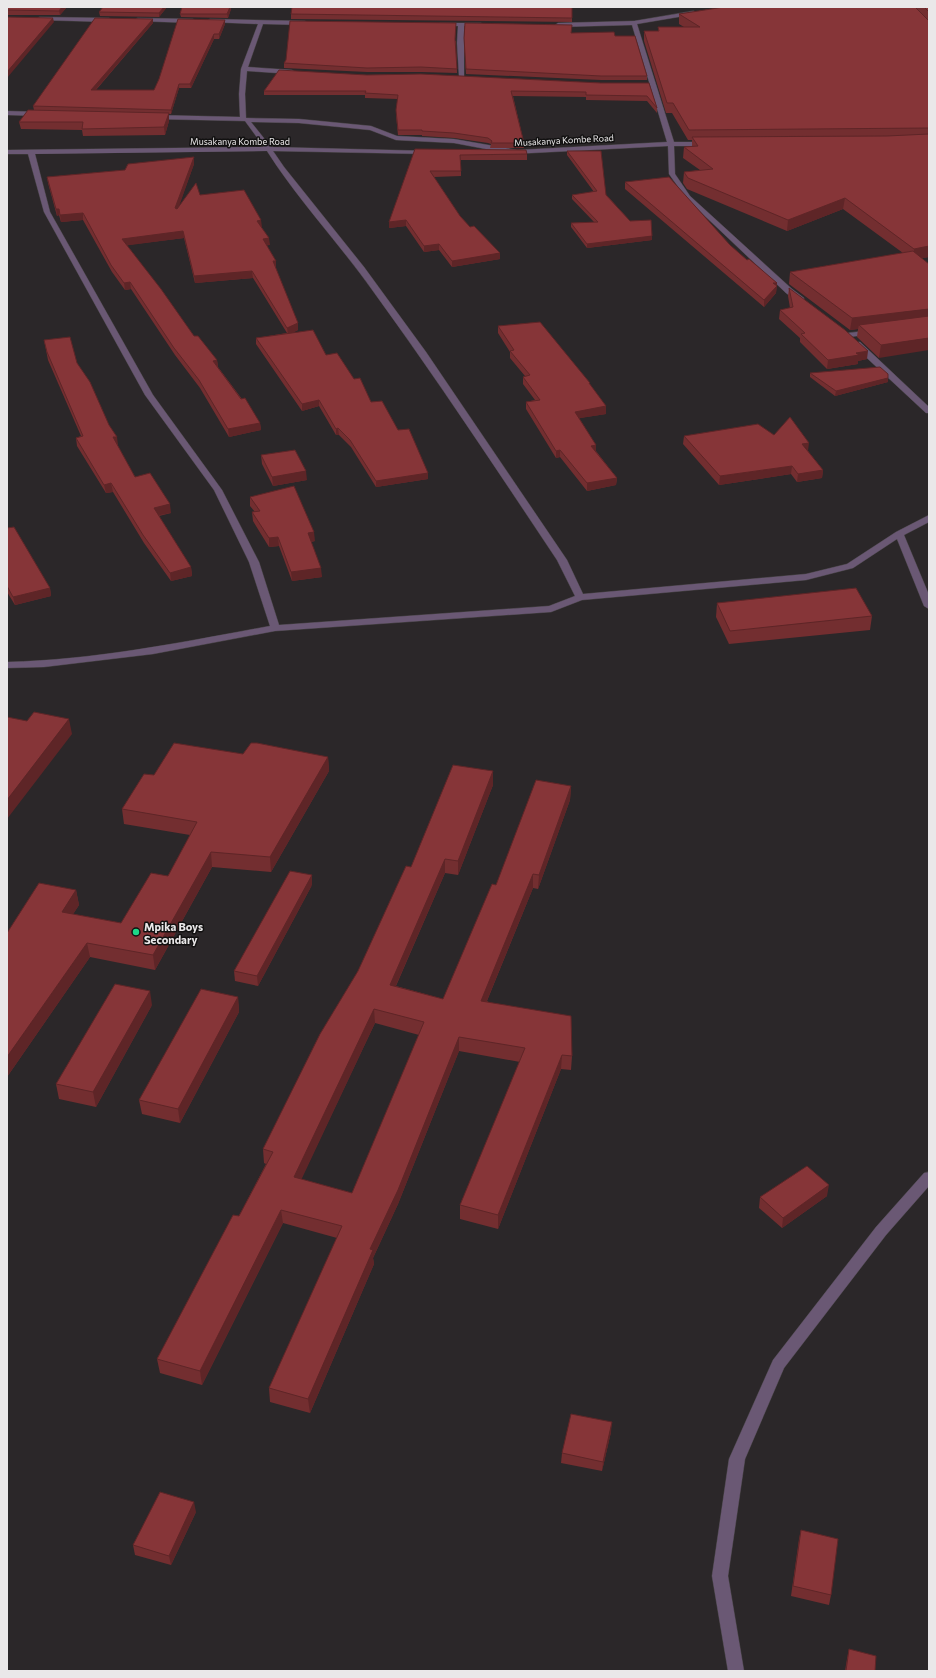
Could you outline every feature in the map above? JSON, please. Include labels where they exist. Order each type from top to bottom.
[{"type":"street","points":[[554,25],[634,23],[697,13]]},
{"type":"street","points":[[31,18],[118,20]]},
{"type":"street","points":[[134,20],[198,21]]},
{"type":"street","points":[[206,21],[309,23]]},
{"type":"street","points":[[243,120],[242,94],[244,69],[261,22]]},
{"type":"street","points":[[634,23],[648,84],[671,144],[672,174],[688,197],[790,291],[807,304]]},
{"type":"street","points":[[437,24],[484,25]]},
{"type":"street","points":[[461,25],[460,43],[462,76]]},
{"type":"street","points":[[244,69],[302,73]]},
{"type":"street","points":[[455,76],[469,77]]},
{"type":"street","points":[[7,112],[47,114]]},
{"type":"street","points":[[150,117],[299,121],[371,128],[396,138],[454,141],[520,152]]},
{"type":"street","points":[[243,120],[247,120],[281,168],[352,258],[423,354],[562,560],[580,597]]},
{"type":"street","name":"Musakanya Kombe Road","points":[[474,152],[520,152],[671,144],[710,144]]},
{"type":"street","name":"Musakanya Kombe Road","points":[[7,152],[269,149],[436,152]]},
{"type":"street","points":[[31,152],[48,212],[149,395],[218,490],[254,562],[275,628]]},
{"type":"street","points":[[885,330],[845,333],[929,411]]},
{"type":"street","points":[[7,665],[44,664],[153,651],[275,628],[551,609],[580,597],[806,577],[850,566],[899,534],[929,518]]},
{"type":"street","points":[[899,534],[929,606]]},
{"type":"street","points":[[736,1671],[720,1576],[737,1459],[778,1364],[881,1231],[929,1176]]},
{"type":"building","points":[[7,7],[62,7],[59,11],[7,10]]},
{"type":"building","points":[[103,7],[164,7],[159,13],[99,12]]},
{"type":"building","points":[[182,7],[230,7],[227,14],[180,14]]},
{"type":"building","points":[[292,7],[572,7],[572,18],[291,14]]},
{"type":"building","points":[[724,7],[915,7],[929,21],[929,128],[689,130],[673,103],[667,103],[644,31],[659,31],[658,27],[700,27],[679,14]]},
{"type":"building","points":[[924,7],[929,7],[929,12]]},
{"type":"building","points":[[7,17],[53,18],[7,72]]},
{"type":"building","points":[[95,18],[153,19],[91,90],[154,90],[159,79],[178,19],[225,20],[219,34],[214,34],[190,84],[179,84],[171,110],[33,106]]},
{"type":"building","points":[[290,21],[456,23],[455,39],[457,69],[421,67],[367,68],[284,63],[286,60]]},
{"type":"building","points":[[465,23],[572,25],[571,33],[614,32],[615,36],[635,36],[647,76],[601,76],[466,69],[464,38]]},
{"type":"building","points":[[279,70],[367,75],[421,74],[601,83],[649,83],[657,108],[647,96],[586,95],[586,92],[511,91],[524,143],[491,143],[492,141],[488,138],[454,133],[422,130],[398,130],[396,110],[398,95],[365,93],[366,91],[264,91]]},
{"type":"building","points":[[28,110],[169,113],[164,127],[82,129],[83,122],[19,122]]},
{"type":"building","points":[[929,134],[929,246],[914,249],[845,198],[788,220],[688,178],[684,172],[713,169],[684,147],[698,146],[692,137],[887,136]]},
{"type":"building","points":[[415,149],[526,150],[527,154],[460,155],[461,171],[430,171],[460,216],[470,227],[474,226],[500,253],[452,261],[439,244],[424,246],[406,220],[389,222]]},
{"type":"building","points":[[567,151],[601,151],[606,195],[630,221],[651,220],[652,236],[587,244],[571,223],[598,222],[572,195],[597,191]]},
{"type":"building","points":[[194,157],[175,208],[177,209],[196,183],[200,195],[244,190],[261,220],[257,221],[269,238],[263,239],[276,261],[273,261],[298,323],[287,328],[252,271],[194,276],[183,231],[122,239],[161,289],[194,336],[198,336],[217,360],[213,361],[241,399],[245,398],[260,423],[228,429],[199,380],[174,348],[130,282],[124,283],[111,265],[83,213],[60,215],[59,209],[56,209],[47,177],[125,170],[128,164]]},
{"type":"building","points":[[669,177],[730,245],[777,283],[773,283],[777,286],[764,300],[625,182]]},
{"type":"building","points":[[913,251],[929,264],[929,309],[852,318],[790,272]]},
{"type":"building","points":[[789,288],[845,330],[868,351],[856,353],[859,355],[828,360],[801,334],[805,333],[780,310],[793,307]]},
{"type":"building","points":[[929,316],[929,338],[881,345],[859,325]]},
{"type":"building","points":[[540,322],[590,383],[606,406],[575,412],[596,445],[591,446],[617,478],[587,483],[560,450],[556,451],[526,402],[540,400],[523,377],[530,375],[510,351],[514,350],[498,326]]},
{"type":"building","points":[[313,330],[326,355],[337,353],[354,379],[360,378],[371,402],[382,401],[398,430],[409,429],[428,473],[376,481],[350,440],[338,428],[336,429],[319,400],[302,404],[256,338]]},
{"type":"building","points":[[70,337],[77,363],[90,382],[109,425],[117,437],[113,437],[135,477],[150,473],[170,504],[154,508],[191,567],[170,573],[143,535],[111,483],[104,485],[76,438],[83,436],[47,352],[44,340]]},
{"type":"building","points":[[880,367],[888,374],[888,378],[836,391],[810,373]]},
{"type":"building","points":[[790,417],[809,443],[802,444],[823,470],[798,474],[792,466],[720,476],[684,436],[758,424],[774,435]]},
{"type":"building","points":[[295,450],[306,471],[272,477],[261,455]]},
{"type":"building","points":[[294,486],[314,532],[308,533],[321,568],[291,572],[278,537],[269,538],[252,512],[260,511],[250,497]]},
{"type":"building","points":[[14,527],[50,588],[13,597],[7,586],[7,528]]},
{"type":"building","points":[[856,588],[872,616],[730,631],[717,603]]},
{"type":"building","points":[[34,712],[69,719],[7,800],[7,717],[27,721]]},
{"type":"building","points":[[174,743],[243,754],[251,743],[257,743],[328,757],[270,857],[211,852],[153,955],[87,943],[7,1057],[7,933],[39,883],[76,890],[62,912],[121,923],[151,873],[168,876],[197,822],[122,809],[144,774],[154,775]]},
{"type":"building","points":[[453,765],[493,771],[458,861],[445,859],[390,985],[443,999],[492,884],[496,885],[536,780],[571,786],[539,875],[533,874],[481,1001],[571,1016],[572,1056],[562,1055],[498,1215],[460,1205],[525,1048],[459,1037],[398,1190],[370,1249],[373,1250],[308,1399],[269,1388],[342,1226],[281,1210],[200,1371],[157,1359],[233,1215],[239,1216],[273,1152],[263,1149],[320,1034],[358,971],[406,866],[411,867]],"holes":[[[374,1009],[424,1022],[352,1193],[294,1177]]]},
{"type":"building","points":[[290,871],[312,875],[257,976],[234,971]]},
{"type":"building","points":[[115,984],[150,991],[93,1092],[56,1084]]},
{"type":"building","points":[[201,989],[238,997],[178,1109],[139,1100]]},
{"type":"building","points":[[807,1166],[829,1185],[783,1218],[760,1197]]},
{"type":"building","points":[[571,1414],[612,1422],[603,1462],[562,1453]]},
{"type":"building","points":[[160,1492],[194,1502],[169,1556],[133,1545]]},
{"type":"building","points":[[801,1530],[838,1539],[831,1595],[793,1586]]},
{"type":"building","points":[[849,1649],[876,1656],[875,1671],[846,1671]]},
{"type":"place","name":"Mpika Boys Secondary","points":[[136,932]]}]
